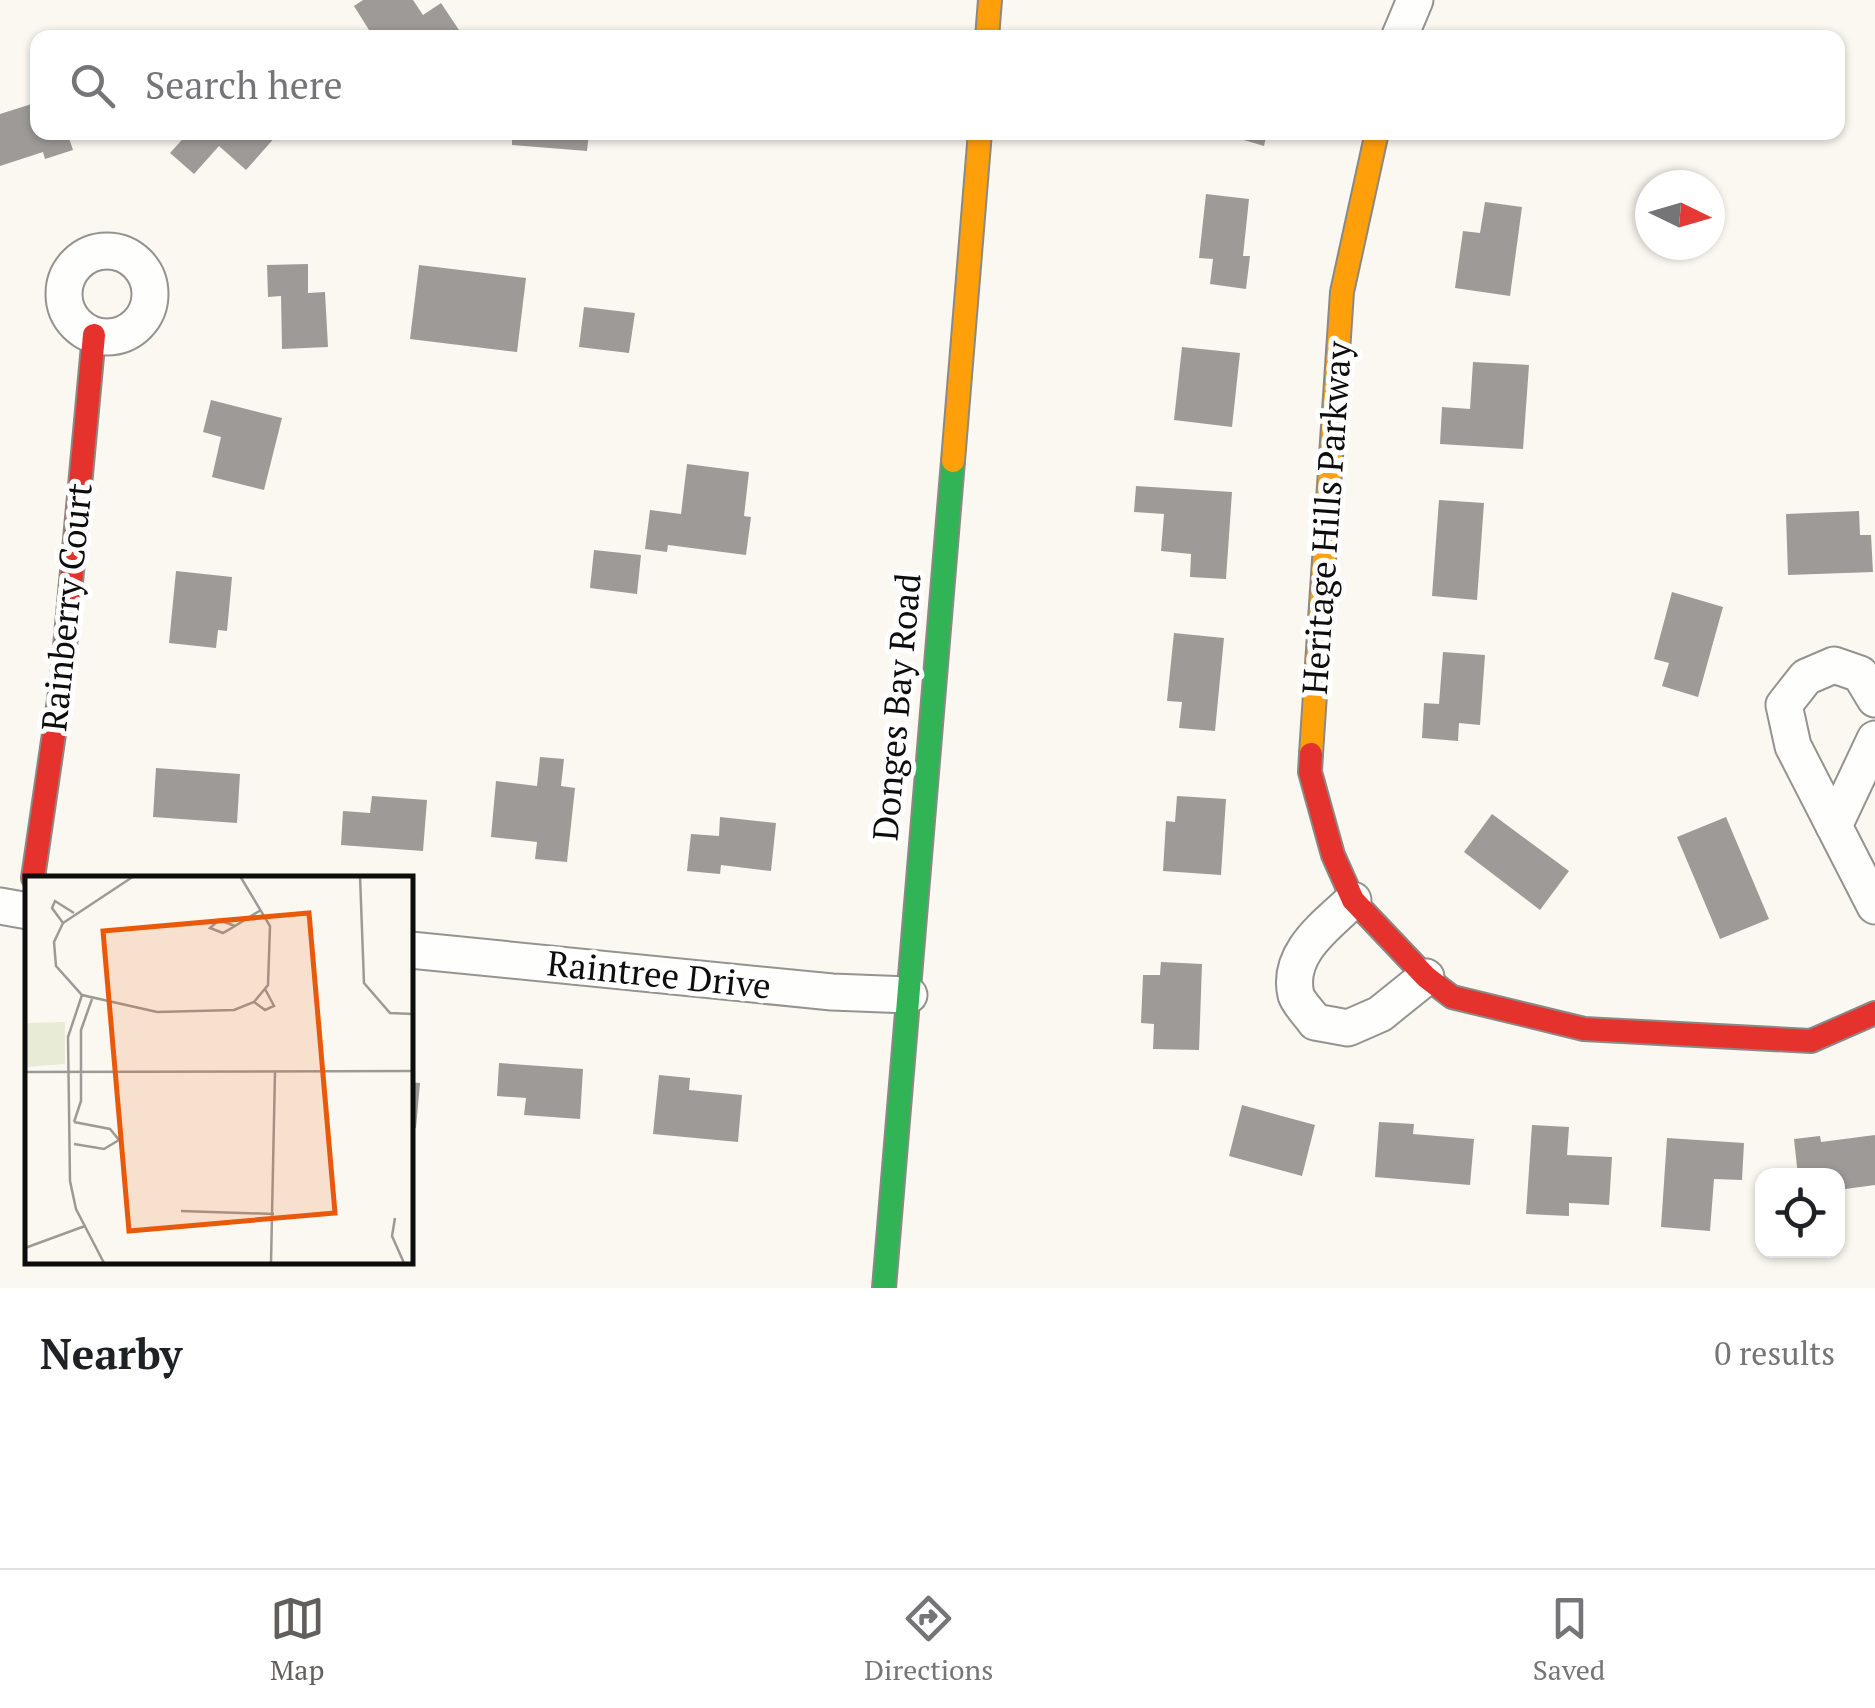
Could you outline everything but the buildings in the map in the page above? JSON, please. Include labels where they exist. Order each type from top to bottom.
[{"type":"street","points":[[988,30],[990,0]]},
{"type":"street","points":[[1402,30],[1415,0]]},
{"type":"street","name":"Donges Bay Road","points":[[884,1288],[979,140]]},
{"type":"street","name":"Heritage Hills Parkway","points":[[1375,140],[1342,292],[1310,772],[1333,855],[1352,900],[1426,978],[1452,996],[1584,1028],[1811,1042],[1875,1014]]},
{"type":"street","name":"Rainberry Court","points":[[33,876],[62,679],[94,335]]},
{"type":"street","points":[[1875,699],[1860,674],[1834,665],[1806,677],[1784,705],[1794,746],[1875,906]]},
{"type":"street","points":[[1834,826],[1875,739]]},
{"type":"street","points":[[1352,900],[1312,938],[1297,962],[1296,996],[1315,1022],[1348,1028],[1380,1014],[1426,978]]},
{"type":"street","points":[[0,906],[25,911]]},
{"type":"street","name":"Raintree Drive","points":[[412,950],[832,992],[909,995]]},
{"type":"traffic: fast","points":[[884,1288],[953,461]]},
{"type":"traffic: slow","points":[[988,30],[990,0]]},
{"type":"traffic: slow","points":[[953,461],[979,140]]},
{"type":"traffic: slow","points":[[1311,754],[1342,292],[1375,140]]},
{"type":"traffic: jam","points":[[33,876],[62,679],[94,335]]},
{"type":"traffic: jam","points":[[1311,754],[1310,772],[1333,855],[1353,900],[1426,977],[1452,997],[1584,1029],[1811,1041],[1875,1013]]}]
